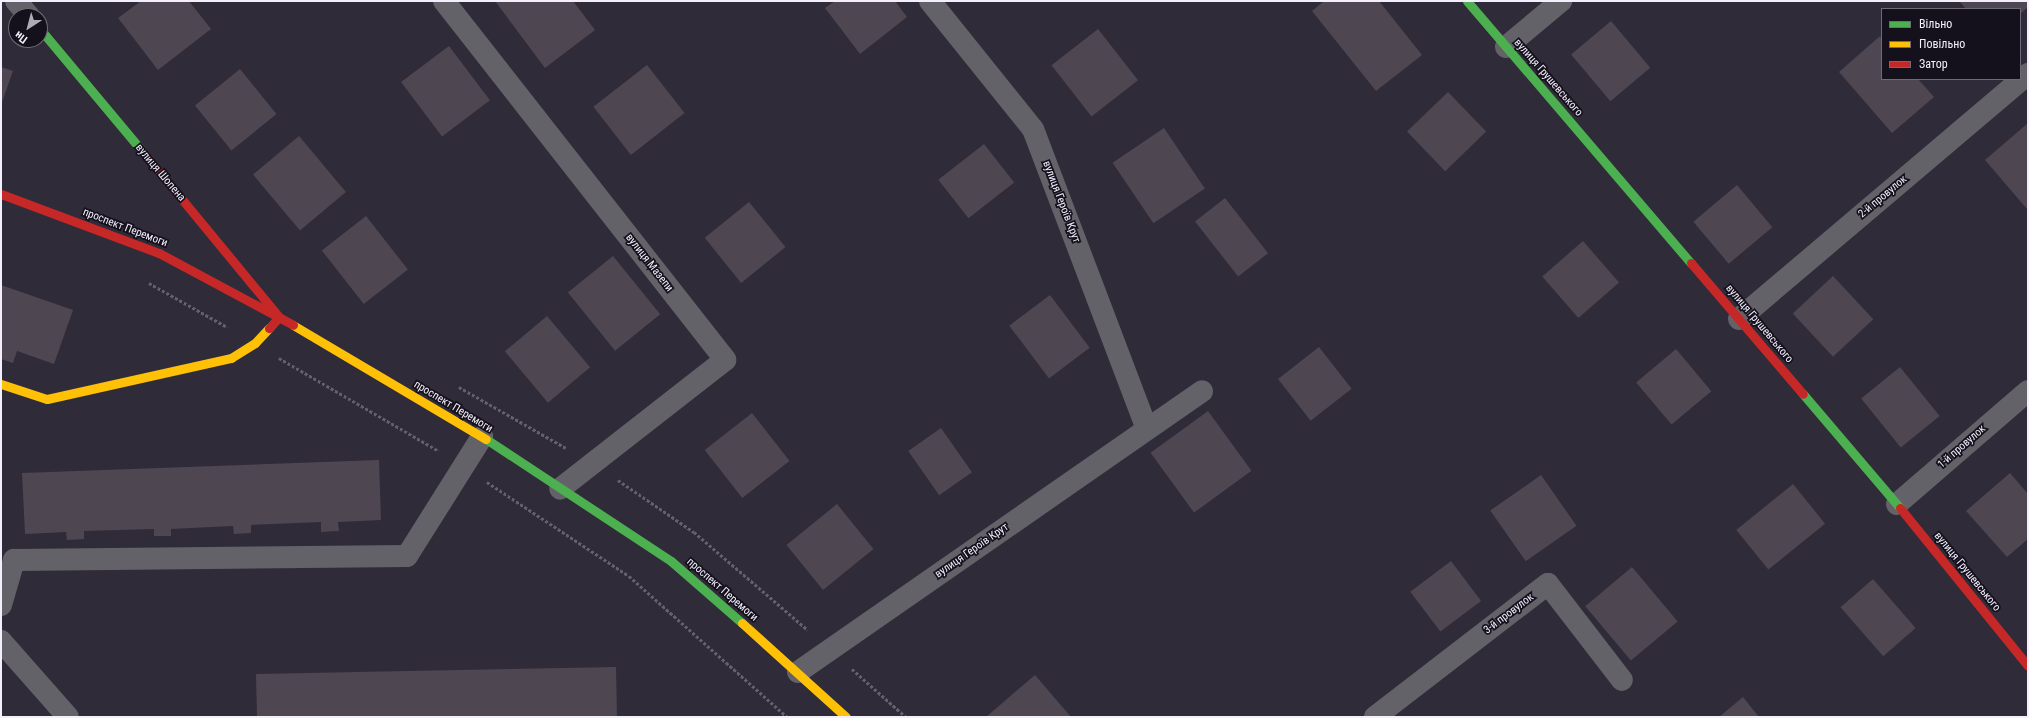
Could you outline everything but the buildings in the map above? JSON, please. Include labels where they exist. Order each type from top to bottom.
[{"type":"street","name":"вулиця Мазепи","points":[[444,1],[725,360],[560,489]]},
{"type":"street","name":"вулиця Героїв Крут","points":[[930,1],[1033,129],[1146,429]]},
{"type":"street","name":"вулиця Грушевського","points":[[1467,1],[1897,504],[2028,666]]},
{"type":"street","points":[[1506,46],[1561,1]]},
{"type":"street","name":"вулиця Шопена","points":[[48,39],[233,259],[279,318]]},
{"type":"street","name":"2-й провулок","points":[[1739,319],[2021,80]]},
{"type":"street","name":"проспект Перемоги","points":[[1,194],[159,253],[279,318],[482,438],[671,561],[798,672],[846,717]]},
{"type":"street","points":[[1,384],[47,399],[231,358],[255,343],[279,318]]},
{"type":"street","name":"вулиця Героїв Крут","points":[[798,672],[1202,391]]},
{"type":"street","name":"1-й провулок","points":[[1897,504],[2028,391]]},
{"type":"street","points":[[1,605],[14,560],[407,556],[463,465],[482,438]]},
{"type":"street","name":"3-й провулок","points":[[1374,717],[1548,584],[1622,680]]},
{"type":"street","points":[[1,641],[68,717]]},
{"type":"path","points":[[147,282],[255,343],[463,465],[629,576],[787,717]]},
{"type":"traffic: fast","points":[[1467,1],[1691,263]]},
{"type":"traffic: fast","points":[[48,39],[143,152]]},
{"type":"traffic: fast","points":[[1803,394],[1900,508]]},
{"type":"traffic: fast","points":[[486,439],[671,561],[742,623]]},
{"type":"traffic: slow","points":[[293,325],[486,439]]},
{"type":"traffic: slow","points":[[1,384],[47,399],[231,358],[255,343],[269,328]]},
{"type":"traffic: slow","points":[[742,623],[846,717]]},
{"type":"traffic: jam","points":[[143,152],[279,317],[269,328]]},
{"type":"traffic: jam","points":[[1,194],[159,253],[293,325]]},
{"type":"traffic: jam","points":[[1691,263],[1803,394]]},
{"type":"traffic: jam","points":[[1900,508],[2028,666]]}]
